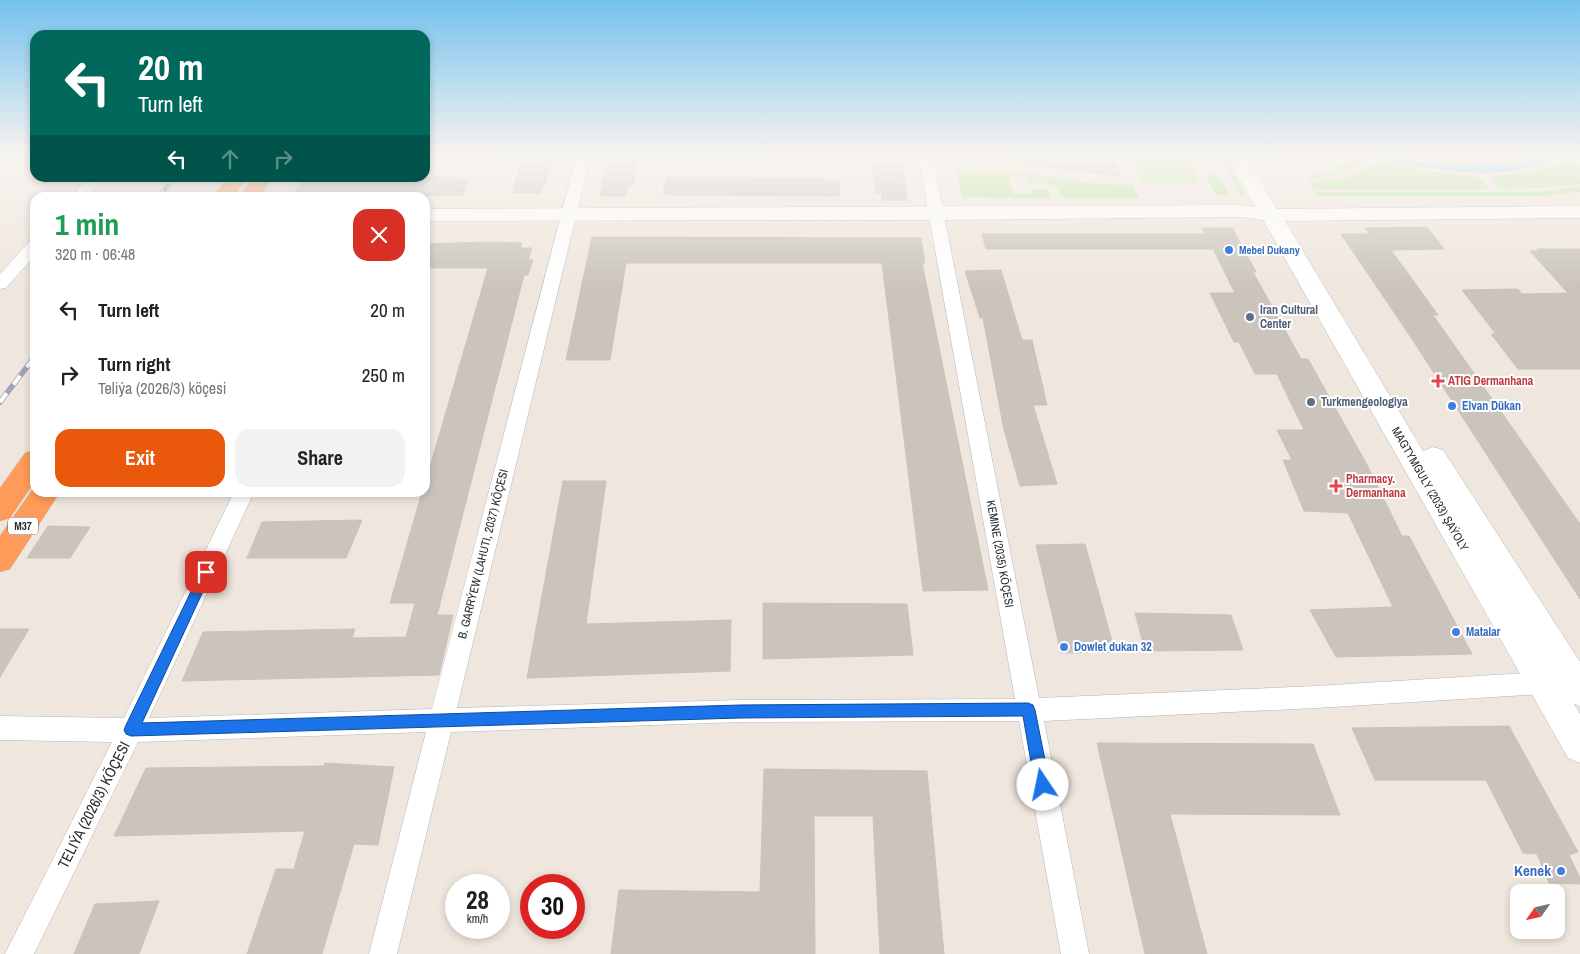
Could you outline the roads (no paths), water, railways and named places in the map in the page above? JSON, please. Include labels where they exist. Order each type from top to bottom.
[{"type":"highway","name":"M37","points":[[0,510],[30,467]]},
{"type":"highway","name":"M37","points":[[0,560],[43,497]]},
{"type":"main road","name":"MAGTYMGULY (2033) ŞAÝOLY","points":[[1263,199],[1578,686]]},
{"type":"main road","name":"MAGTYMGULY (2033) ŞAÝOLY","points":[[1265,199],[1270,210],[1580,746]]},
{"type":"main road","points":[[430,216],[937,214],[1270,210],[1580,202]]},
{"type":"main road","points":[[1270,210],[1580,212]]},
{"type":"street","name":"B. GARRÝEW (LAHUTI, 2037) KÖÇESI","points":[[383,954],[573,199]]},
{"type":"street","name":"KEMINE (2035) KÖÇESI","points":[[934,199],[1075,954]]},
{"type":"street","points":[[0,284],[30,251]]},
{"type":"street","name":"TELIÝA (2026/3) KÖÇESI","points":[[19,954],[131,730],[242,497]]},
{"type":"street","points":[[0,728],[131,730],[740,711],[1028,710],[1316,697],[1543,683],[1578,686]]},
{"type":"railway","points":[[0,402],[30,363]]},
{"type":"place","name":"Mebel Dukany","points":[[1229,250]]},
{"type":"place","name":"Iran Cultural Center","points":[[1250,317]]},
{"type":"place","name":"ATIG Dermanhana","points":[[1438,381]]},
{"type":"place","name":"Turkmengeologiya","points":[[1311,402]]},
{"type":"place","name":"Elvan Dükan","points":[[1452,406]]},
{"type":"place","name":"Pharmacy. Dermanhana","points":[[1336,486]]},
{"type":"place","name":"Matalar","points":[[1456,632]]},
{"type":"place","name":"Dowlet dukan 32","points":[[1064,647]]},
{"type":"place","name":"Kenek","points":[[1561,871]]}]
